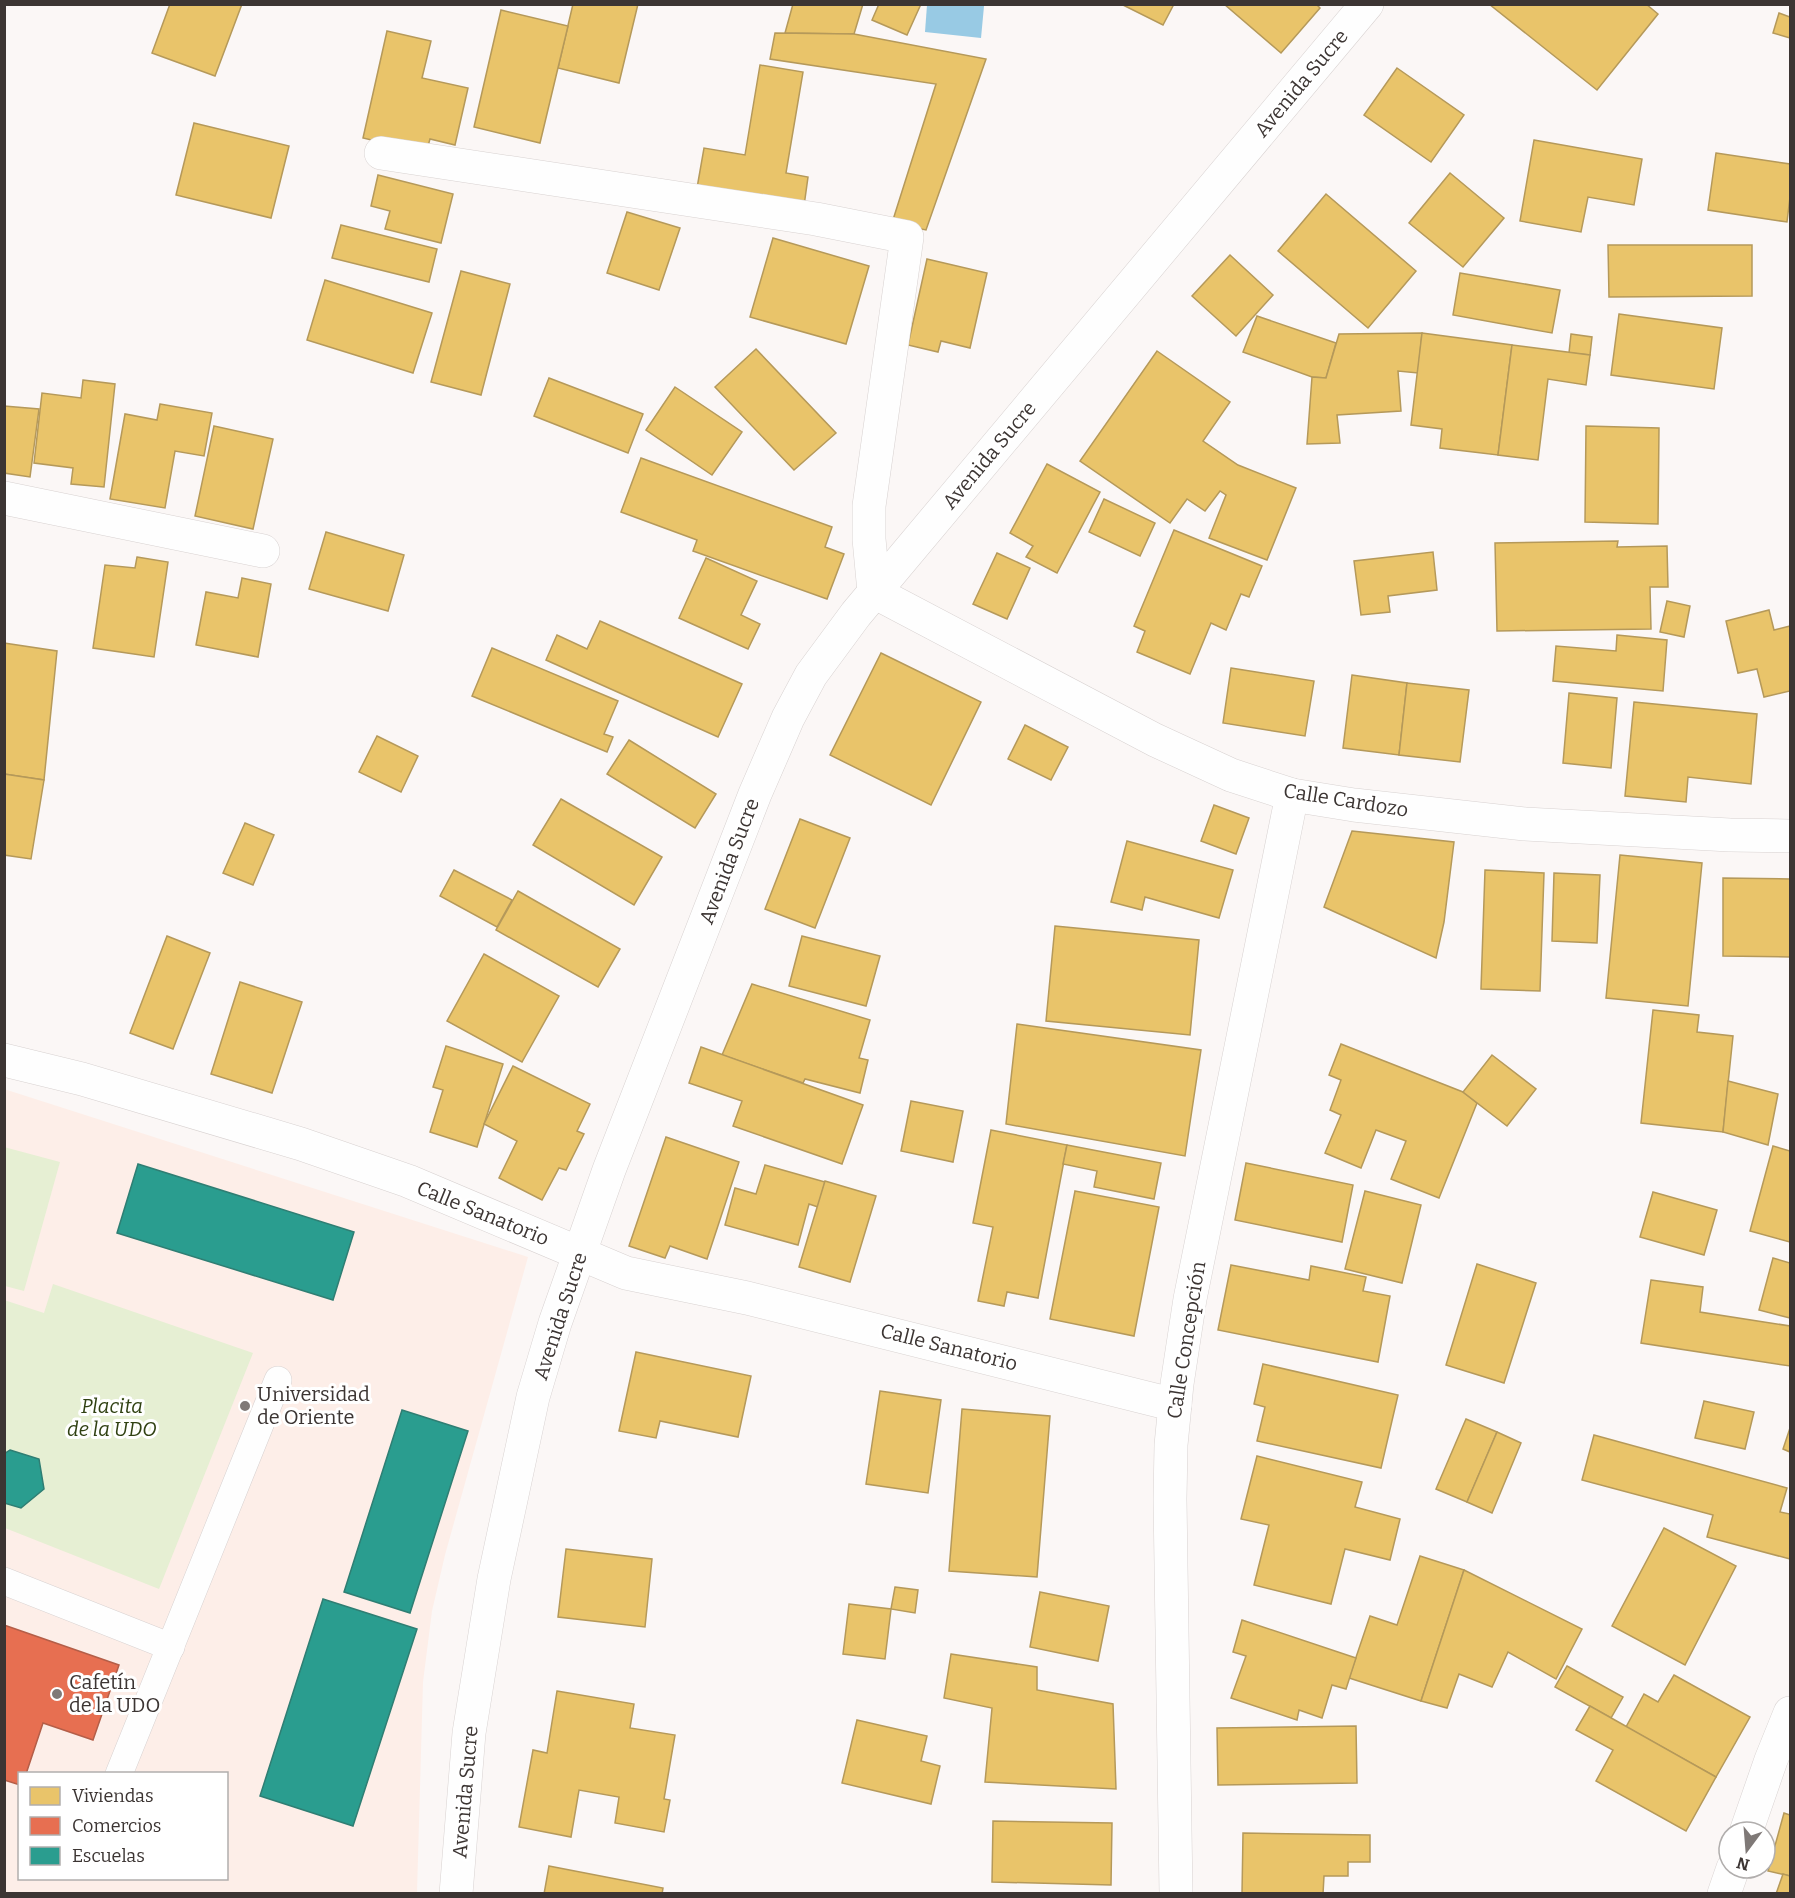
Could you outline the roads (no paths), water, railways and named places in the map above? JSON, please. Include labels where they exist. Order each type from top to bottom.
[{"type":"street","name":"Avenida Sucre","points":[[456,1893],[469,1733],[494,1579],[533,1397],[555,1323],[609,1170],[755,794],[788,718],[811,675],[874,592],[1367,4]]},
{"type":"street","points":[[381,153],[816,219],[906,237],[869,507],[869,539],[874,592]]},
{"type":"street","points":[[4,498],[263,551]]},
{"type":"street","name":"Calle Cardozo","points":[[874,592],[1155,740],[1231,775],[1292,795],[1354,805],[1526,824],[1791,836]]},
{"type":"street","name":"Calle Concepción","points":[[1176,1893],[1170,1499],[1171,1445],[1175,1405],[1190,1299],[1292,795]]},
{"type":"street","name":"Calle Sanatorio","points":[[4,1060],[82,1079],[301,1144],[408,1182],[626,1273],[813,1314],[1175,1405]]},
{"type":"street","points":[[1750,1820],[1771,1760],[1791,1713]]},
{"type":"lane","points":[[119,1772],[278,1380]]},
{"type":"lane","points":[[4,1581],[171,1647]]},
{"type":"water","points":[[927,5],[984,6],[981,38],[925,32]]},
{"type":"place","name":"Universidad de Oriente","points":[[245,1406]]},
{"type":"place","name":"Cafetín de la UDO","points":[[57,1694]]},
{"type":"park label","name":"Placita de la UDO","points":[[112,1418]]}]
